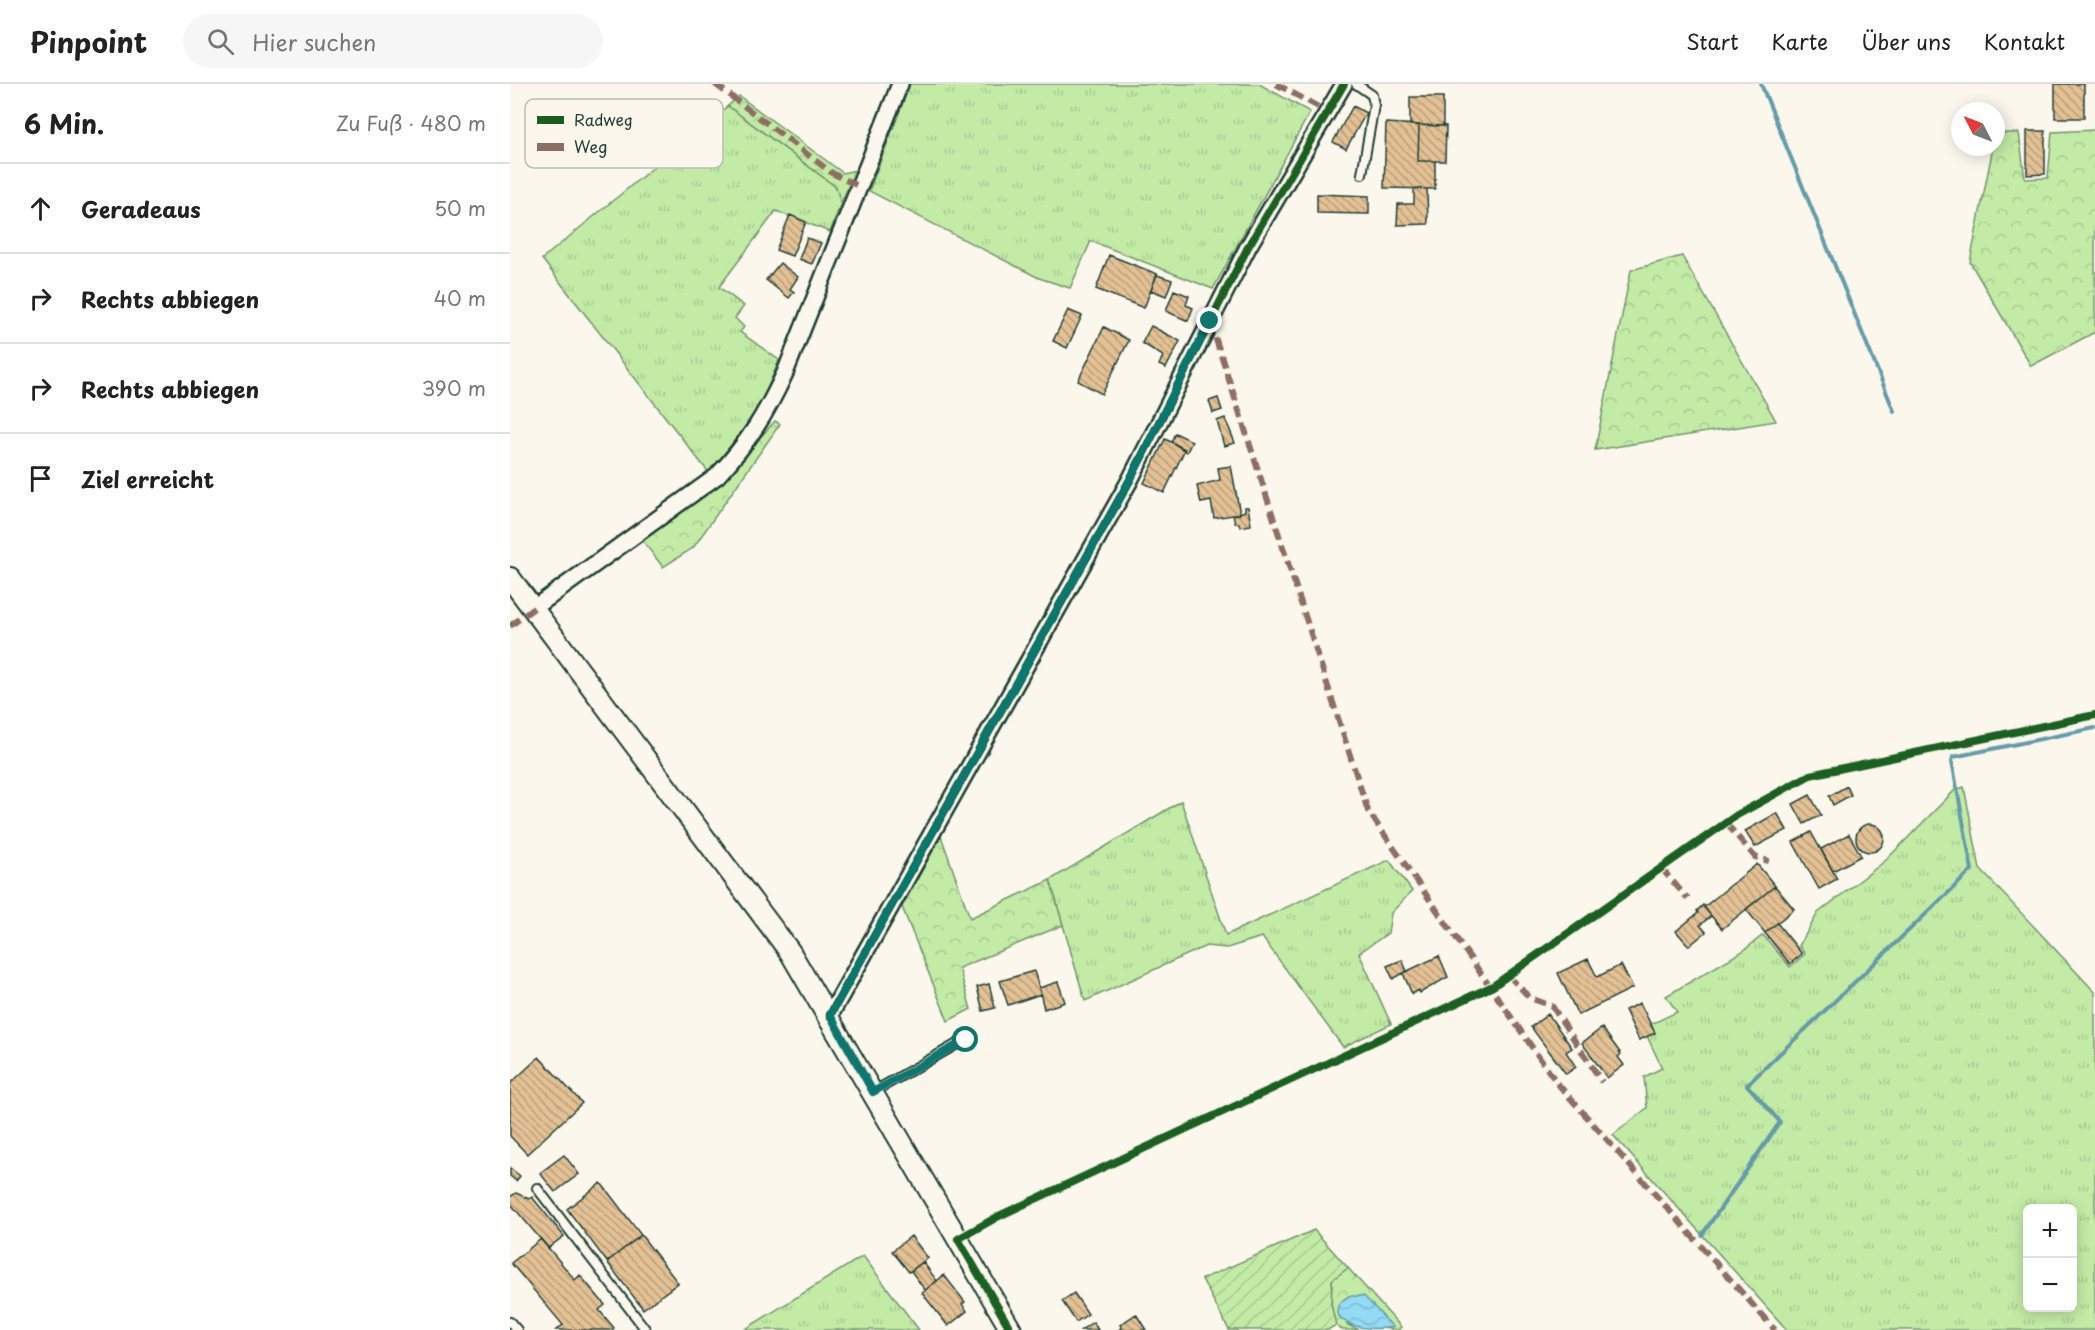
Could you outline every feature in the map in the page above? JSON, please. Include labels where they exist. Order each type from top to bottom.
[{"type":"street","points":[[534,608],[717,476],[742,449],[764,418],[785,373],[900,84]]},
{"type":"street","points":[[830,1015],[1130,480],[1248,247],[1344,84]]},
{"type":"street","points":[[510,578],[790,952],[830,1015],[1011,1330]]},
{"type":"lane","points":[[1356,84],[1372,95],[1374,105],[1362,174]]},
{"type":"lane","points":[[873,1092],[966,1040]]},
{"type":"lane","points":[[537,1188],[645,1330]]},
{"type":"lane","points":[[510,1322],[517,1330]]},
{"type":"green space","points":[[910,84],[1259,84],[1310,112],[1213,289],[1091,241],[1070,288],[1039,278],[869,191]]},
{"type":"green space","points":[[739,96],[843,173],[855,170],[841,203],[836,187],[728,106]]},
{"type":"green space","points":[[728,106],[836,187],[841,203],[830,232],[776,211],[719,287],[744,306],[735,318],[744,327],[740,332],[779,360],[759,409],[709,473],[542,259],[653,168],[723,168],[723,110]]},
{"type":"green space","points":[[2095,130],[2095,332],[2031,366],[1970,262],[1991,156],[2005,156],[2005,133],[2019,133],[2025,179],[2048,178],[2052,132]]},
{"type":"green space","points":[[1682,256],[1776,421],[1595,450],[1631,270]]},
{"type":"green space","points":[[775,421],[780,424],[693,548],[663,567],[641,539],[723,479]]},
{"type":"green space","points":[[1964,787],[1980,869],[2095,992],[2095,1330],[1787,1330],[1613,1135],[1647,1108],[1644,1077],[1662,1068],[1647,1036],[1655,1033],[1651,1024],[1677,1012],[1666,996],[1743,951],[1763,935],[1790,967],[1805,954],[1799,946],[1818,913],[1885,861],[1955,790]]},
{"type":"green space","points":[[1181,801],[1226,935],[1389,860],[1412,891],[1391,913],[1388,933],[1359,953],[1391,1024],[1343,1047],[1262,937],[1227,948],[1206,946],[1085,1001],[1050,880]]},
{"type":"green space","points":[[941,836],[970,918],[1050,880],[1063,925],[959,968],[971,1009],[948,1021],[902,907]]},
{"type":"green space","points":[[1314,1230],[1348,1268],[1332,1280],[1331,1304],[1336,1325],[1328,1330],[1229,1330],[1202,1279]]},
{"type":"green space","points":[[863,1256],[919,1330],[744,1330]]},
{"type":"green space","points":[[1348,1268],[1401,1327],[1398,1330],[1346,1324],[1359,1330],[1343,1330],[1338,1327],[1332,1316],[1332,1279]]},
{"type":"water","points":[[1349,1296],[1364,1296],[1393,1327],[1355,1326],[1342,1319],[1337,1313],[1338,1307]]},
{"type":"building","points":[[2055,84],[2084,84],[2084,118],[2055,118]]},
{"type":"building","points":[[1410,97],[1443,97],[1443,126],[1410,125]]},
{"type":"building","points":[[1353,106],[1366,113],[1346,149],[1333,142]]},
{"type":"building","points":[[1386,123],[1419,125],[1418,161],[1435,161],[1435,189],[1384,188]]},
{"type":"building","points":[[1419,125],[1446,126],[1445,161],[1418,161]]},
{"type":"building","points":[[2027,131],[2045,131],[2045,174],[2027,175]]},
{"type":"building","points":[[1414,189],[1427,189],[1428,224],[1397,225],[1398,204],[1414,204]]},
{"type":"building","points":[[1317,194],[1369,196],[1369,214],[1317,213]]},
{"type":"building","points":[[790,215],[806,222],[792,256],[776,250]]},
{"type":"building","points":[[807,238],[821,243],[812,264],[799,259]]},
{"type":"building","points":[[1109,255],[1157,274],[1144,308],[1096,289]]},
{"type":"building","points":[[780,263],[798,277],[790,289],[794,292],[789,298],[766,280]]},
{"type":"building","points":[[1157,275],[1172,280],[1166,296],[1151,290]]},
{"type":"building","points":[[1174,290],[1189,296],[1186,305],[1193,308],[1188,321],[1166,311]]},
{"type":"building","points":[[1068,310],[1082,316],[1067,348],[1053,341]]},
{"type":"building","points":[[1151,326],[1180,341],[1166,368],[1159,365],[1163,356],[1142,343]]},
{"type":"building","points":[[1104,327],[1129,340],[1102,394],[1078,381]]},
{"type":"building","points":[[1218,398],[1222,410],[1213,413],[1209,401]]},
{"type":"building","points":[[1225,418],[1235,443],[1224,446],[1217,421]]},
{"type":"building","points":[[1175,433],[1192,441],[1187,452],[1171,442]]},
{"type":"building","points":[[1165,439],[1185,449],[1164,493],[1144,483]]},
{"type":"building","points":[[1231,466],[1240,514],[1214,518],[1211,501],[1201,503],[1197,486],[1220,480],[1218,468]]},
{"type":"building","points":[[1245,507],[1248,507],[1251,525],[1240,527],[1239,523],[1235,523],[1233,515],[1245,511]]},
{"type":"building","points":[[1847,786],[1851,795],[1833,805],[1829,796]]},
{"type":"building","points":[[1810,795],[1821,815],[1804,824],[1793,804]]},
{"type":"building","points":[[1777,813],[1787,830],[1755,847],[1745,831]]},
{"type":"building","points":[[1870,824],[1880,828],[1884,838],[1880,848],[1870,852],[1860,848],[1856,838],[1860,828]]},
{"type":"building","points":[[1811,832],[1837,879],[1819,889],[1793,842]]},
{"type":"building","points":[[1849,834],[1861,856],[1833,871],[1821,849]]},
{"type":"building","points":[[1757,864],[1775,886],[1722,929],[1704,907]]},
{"type":"building","points":[[1775,886],[1794,909],[1765,933],[1746,909]]},
{"type":"building","points":[[1703,905],[1711,916],[1700,925],[1706,932],[1689,946],[1676,931],[1698,913],[1697,911]]},
{"type":"building","points":[[1777,923],[1802,954],[1790,964],[1765,933]]},
{"type":"building","points":[[1439,956],[1448,977],[1420,993],[1419,990],[1412,994],[1403,973]]},
{"type":"building","points":[[1588,959],[1597,977],[1621,965],[1633,988],[1578,1015],[1558,973]]},
{"type":"building","points":[[1402,960],[1407,971],[1393,979],[1387,966]]},
{"type":"building","points":[[1034,971],[1041,994],[1008,1005],[1000,981]]},
{"type":"building","points":[[1058,982],[1065,1002],[1044,1009],[1039,988]]},
{"type":"building","points":[[989,984],[995,1008],[983,1011],[977,987]]},
{"type":"building","points":[[1640,1003],[1655,1033],[1639,1040],[1625,1010]]},
{"type":"building","points":[[1548,1014],[1572,1048],[1566,1052],[1576,1067],[1566,1074],[1531,1027]]},
{"type":"building","points":[[1602,1028],[1621,1054],[1618,1057],[1624,1065],[1607,1078],[1582,1043]]},
{"type":"building","points":[[539,1057],[582,1103],[527,1154],[510,1136],[510,1084]]},
{"type":"building","points":[[564,1155],[579,1174],[555,1192],[540,1173]]},
{"type":"building","points":[[510,1168],[520,1176],[516,1181],[510,1176]]},
{"type":"building","points":[[601,1183],[641,1235],[607,1262],[567,1209]]},
{"type":"building","points":[[516,1193],[529,1199],[532,1197],[564,1236],[548,1248],[510,1203],[510,1197]]},
{"type":"building","points":[[641,1235],[678,1283],[643,1309],[607,1262]]},
{"type":"building","points":[[911,1236],[928,1258],[909,1272],[892,1251]]},
{"type":"building","points":[[541,1239],[575,1280],[580,1275],[605,1305],[599,1310],[614,1328],[612,1330],[556,1330],[563,1325],[511,1263]]},
{"type":"building","points":[[923,1262],[937,1281],[925,1290],[911,1271]]},
{"type":"building","points":[[944,1275],[965,1302],[962,1304],[967,1311],[948,1326],[922,1293]]},
{"type":"building","points":[[1074,1293],[1088,1314],[1076,1322],[1062,1301]]},
{"type":"building","points":[[1136,1314],[1146,1330],[1118,1330],[1122,1328],[1120,1325]]},
{"type":"building","points":[[1093,1322],[1098,1330],[1081,1330]]},
{"type":"waterway","points":[[1761,84],[1894,411]]},
{"type":"waterway","points":[[1702,1235],[1780,1122],[1747,1085],[1972,870],[1953,757],[2095,728]]},
{"type":"marked path","points":[[715,84],[832,173],[860,187]]},
{"type":"marked path","points":[[1276,84],[1326,111]]},
{"type":"marked path","points":[[1210,321],[1368,811],[1557,1083],[1775,1330]]},
{"type":"marked path","points":[[510,626],[534,608]]},
{"type":"marked path","points":[[1726,823],[1755,857],[1769,861]]},
{"type":"marked path","points":[[1661,868],[1688,899]]},
{"type":"marked path","points":[[1508,975],[1530,998],[1552,1006],[1602,1082]]},
{"type":"cycle path","points":[[830,1015],[1130,480],[1248,247],[1344,84]]},
{"type":"cycle path","points":[[1011,1330],[958,1239],[999,1216],[1493,986],[1737,815],[1810,775],[2095,715]]},
{"type":"route","points":[[966,1040],[873,1092],[830,1015],[1130,480],[1210,321]]}]
